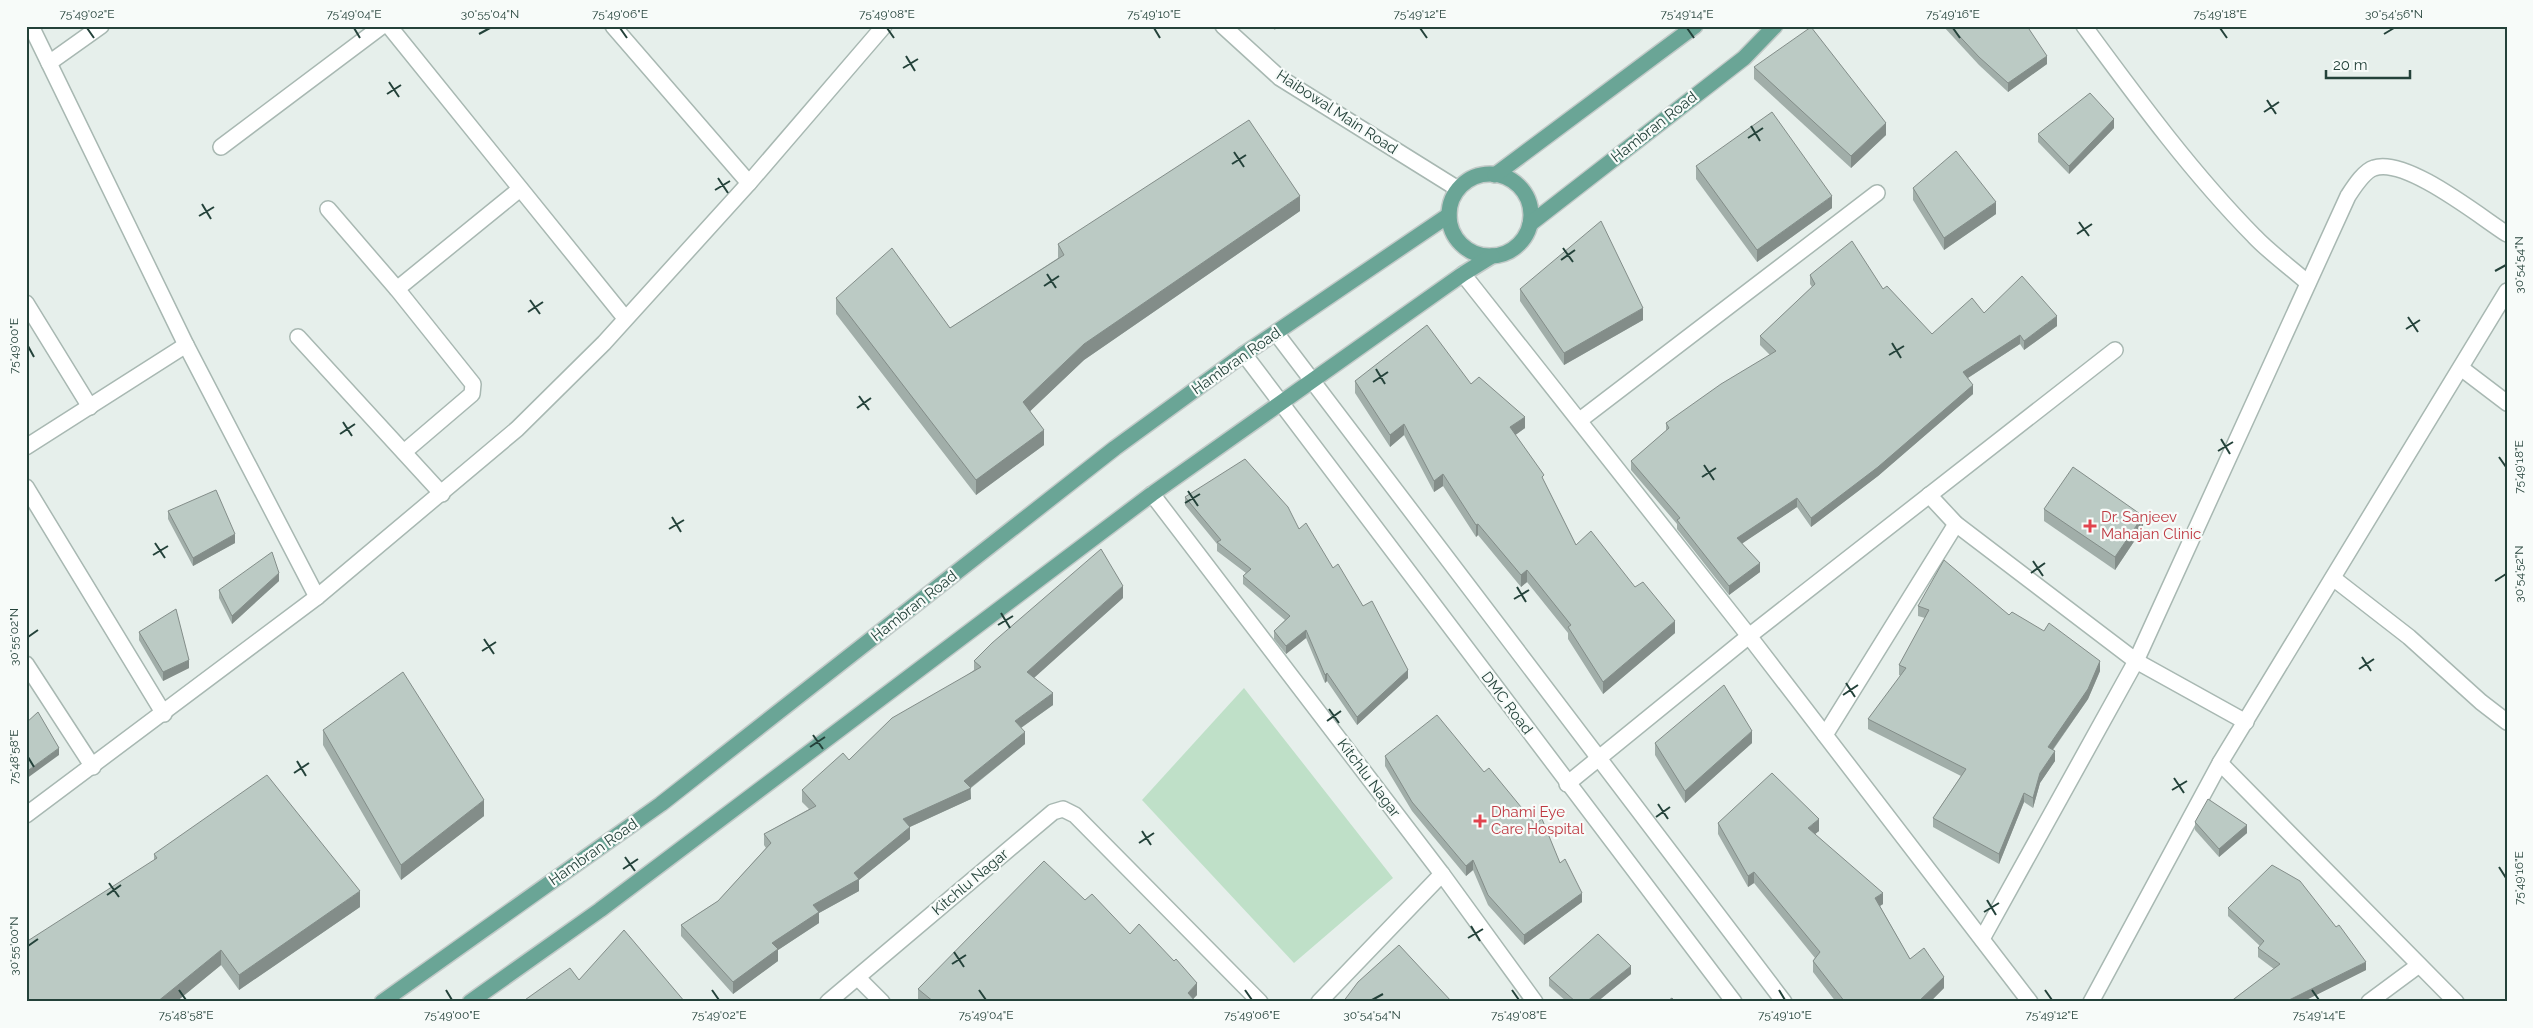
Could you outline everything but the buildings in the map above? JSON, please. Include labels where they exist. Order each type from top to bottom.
[{"type":"main road","points":[[1495,175],[1695,26]]},
{"type":"main road","name":"Hambran Road","points":[[1530,224],[1744,58],[1775,26]]},
{"type":"main road","points":[[1481,175],[1495,175],[1508,178],[1519,186],[1527,198],[1531,211],[1530,224],[1525,236],[1516,246],[1505,253],[1492,256],[1479,255],[1466,249],[1457,240],[1450,228],[1448,214],[1451,201],[1458,189],[1469,180],[1481,175]]},
{"type":"main road","name":"Hambran Road","points":[[382,1002],[661,804],[1115,448],[1244,354],[1448,214]]},
{"type":"main road","points":[[470,1002],[600,910],[1152,494],[1463,274],[1492,256]]},
{"type":"street","points":[[31,26],[186,345],[317,597]]},
{"type":"street","points":[[49,63],[101,26]]},
{"type":"street","points":[[221,147],[382,26]]},
{"type":"street","points":[[390,26],[625,318]]},
{"type":"street","points":[[612,26],[749,183]]},
{"type":"street","points":[[26,815],[164,714],[317,597],[442,494],[517,428],[604,343],[749,183],[884,26]]},
{"type":"street","name":"Haibowal Main Road","points":[[1223,26],[1280,78],[1458,189]]},
{"type":"street","points":[[2084,26],[2125,82],[2221,201],[2255,237],[2308,283]]},
{"type":"street","points":[[1982,939],[2136,661],[2348,196],[2372,168],[2386,165],[2420,176],[2507,234]]},
{"type":"street","points":[[397,289],[520,189]]},
{"type":"street","points":[[1580,420],[1877,192]]},
{"type":"street","points":[[328,209],[397,289],[473,384],[472,394],[404,452]]},
{"type":"street","points":[[1463,274],[1749,636],[2030,1002]]},
{"type":"street","points":[[2091,1002],[2220,762],[2507,291]]},
{"type":"street","points":[[26,302],[90,407]]},
{"type":"street","points":[[1276,333],[1784,1002]]},
{"type":"street","points":[[298,337],[442,494]]},
{"type":"street","points":[[26,447],[186,345]]},
{"type":"street","points":[[1567,784],[1749,636],[2115,350]]},
{"type":"street","name":"DMC Road","points":[[1244,354],[1567,784],[1734,1002]]},
{"type":"street","points":[[2461,368],[2507,403]]},
{"type":"street","points":[[26,486],[164,714]]},
{"type":"street","name":"Kitchlu Nagar","points":[[1152,494],[1442,874],[1535,1002]]},
{"type":"street","points":[[1929,495],[1956,524],[2136,661],[2246,722]]},
{"type":"street","points":[[1825,735],[1956,524]]},
{"type":"street","points":[[2333,578],[2409,637],[2481,702],[2507,722]]},
{"type":"street","points":[[26,664],[93,767]]},
{"type":"street","points":[[2220,762],[2456,1002]]},
{"type":"street","name":"Kitchlu Nagar","points":[[828,1002],[1053,812],[1063,809],[1075,815],[1260,1002]]},
{"type":"street","points":[[1319,1002],[1442,874]]},
{"type":"street","points":[[2369,1002],[2419,965]]},
{"type":"street","points":[[858,978],[882,1002]]},
{"type":"green space","points":[[1244,688],[1393,878],[1294,963],[1142,800]]},
{"type":"place","name":"Dr. Sanjeev Mahajan Clinic","points":[[2090,526]]},
{"type":"place","name":"Dhami Eye Care Hospital","points":[[1480,821]]}]
